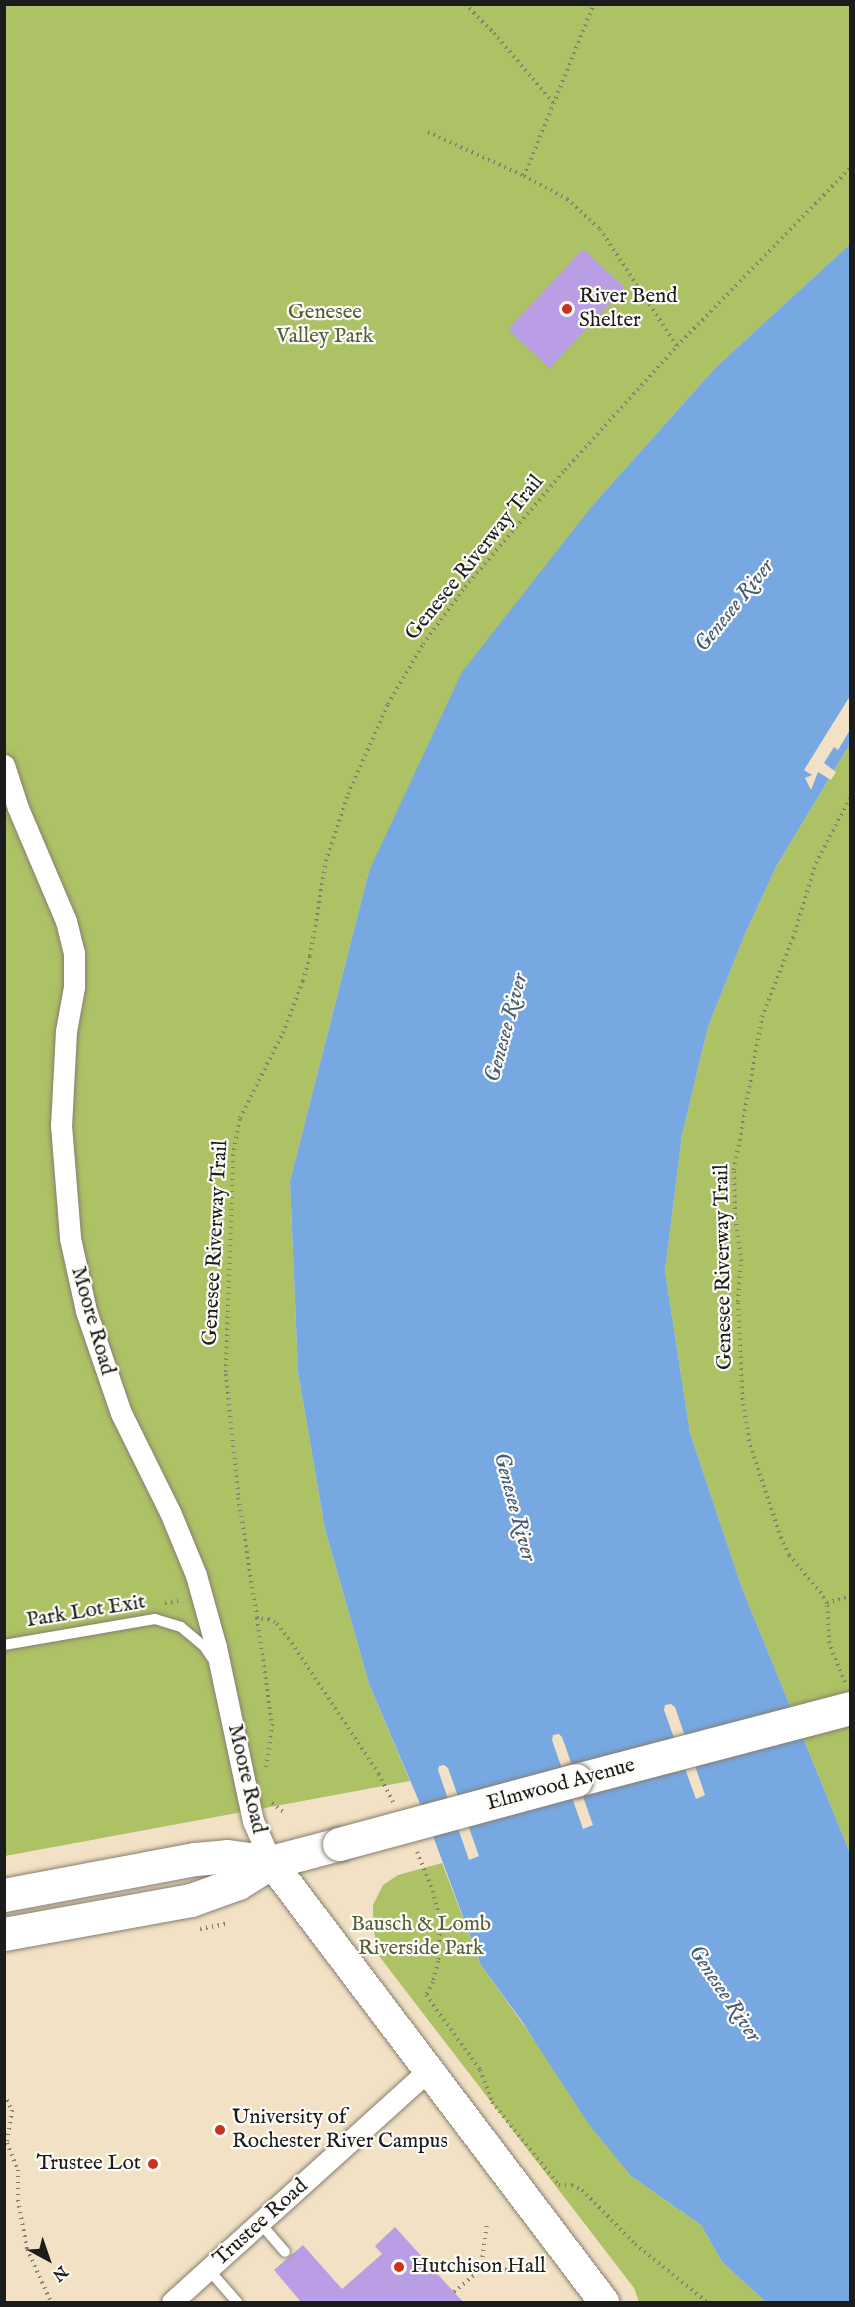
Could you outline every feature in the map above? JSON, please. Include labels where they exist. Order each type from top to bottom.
[{"type":"main road","name":"Elmwood Avenue","points":[[4,1934],[191,1900],[238,1883],[271,1862],[848,1697]]},
{"type":"main road","name":"Elmwood Avenue","points":[[4,1895],[203,1858],[245,1857],[271,1862]]},
{"type":"street","name":"Moore Road","points":[[4,765],[18,808],[66,921],[74,952],[74,987],[66,1031],[61,1125],[65,1200],[77,1274],[108,1382],[170,1512],[196,1575],[222,1674],[253,1821],[271,1862]]},
{"type":"street","points":[[271,1862],[604,2302]]},
{"type":"street","name":"Trustee Road","points":[[172,2302],[429,2070]]},
{"type":"lane","name":"Park Lot Exit","points":[[4,1645],[155,1619],[181,1627],[192,1636],[204,1646],[222,1674]]},
{"type":"lane","points":[[260,2223],[285,2252]]},
{"type":"lane","points":[[209,2270],[237,2302]]},
{"type":"path","points":[[465,4],[494,33],[555,105]]},
{"type":"path","points":[[524,176],[555,105],[594,4]]},
{"type":"path","points":[[428,132],[524,176],[567,199],[600,229],[676,346]]},
{"type":"path","name":"Genesee Riverway Trail","points":[[266,1776],[272,1724],[238,1495],[225,1372],[234,1156],[240,1118],[295,1006],[310,956],[319,892],[336,829],[373,736],[403,676],[448,609],[501,544],[676,346],[850,168]]},
{"type":"path","name":"Genesee Riverway Trail","points":[[826,1603],[821,1593],[789,1555],[781,1538],[749,1441],[742,1394],[738,1302],[741,1261],[735,1215],[734,1170],[762,1017],[792,938],[816,863],[850,798]]},
{"type":"path","points":[[848,1697],[829,1643],[826,1603],[850,1596]]},
{"type":"path","points":[[257,1618],[275,1622],[289,1639],[379,1774],[397,1809]]},
{"type":"path","points":[[270,1798],[286,1814]]},
{"type":"path","points":[[416,1851],[435,1898],[440,1922],[439,1947],[433,1983],[426,1995],[480,2070],[492,2102],[560,2186],[572,2186],[582,2190],[635,2244],[708,2302]]},
{"type":"path","points":[[389,1947],[407,1944],[439,1947]]},
{"type":"path","points":[[4,2095],[12,2110],[7,2143],[18,2170],[18,2200],[27,2249],[51,2302]]},
{"type":"path","points":[[482,2269],[487,2222]]},
{"type":"path","points":[[454,2292],[482,2269],[523,2270]]},
{"type":"green space","name":"Genesee Valley Park","points":[[5,5],[850,5],[850,244],[716,367],[592,506],[369,871],[290,1181],[298,1372],[325,1529],[369,1684],[410,1781],[5,1856]]},
{"type":"green space","points":[[850,744],[850,1853],[742,1588],[690,1433],[665,1271],[682,1135],[708,1027],[745,934],[777,865]]},
{"type":"green space","name":"Bausch & Lomb Riverside Park","points":[[442,1863],[481,1965],[631,2176],[701,2225],[722,2262],[766,2302],[639,2302],[634,2288],[379,1956],[373,1927],[373,1905],[383,1885],[398,1875]]},
{"type":"water","name":"Genesee River","points":[[850,244],[850,744],[777,865],[745,934],[708,1027],[682,1135],[665,1271],[690,1433],[742,1588],[850,1853],[850,2302],[766,2302],[722,2262],[701,2225],[631,2176],[588,2123],[521,2020],[481,1965],[427,1820],[369,1684],[325,1529],[298,1372],[290,1181],[369,871],[462,672],[592,506],[716,367]],"holes":[[[671,1704],[675,1707],[705,1795],[696,1799],[664,1710],[665,1705]],[[559,1734],[562,1737],[593,1825],[583,1829],[552,1740],[553,1735]],[[444,1765],[448,1768],[479,1856],[469,1860],[438,1770],[439,1766]]]},
{"type":"pier","points":[[850,696],[850,730],[838,750],[834,747],[824,763],[836,772],[831,780],[818,772],[811,790],[805,778],[812,775],[804,770]]},
{"type":"building","name":"River Bend Shelter","points":[[583,249],[625,288],[550,368],[508,329]]},
{"type":"building","name":"Hutchison Hall","points":[[395,2227],[463,2302],[301,2302],[274,2270],[303,2245],[342,2289],[382,2254],[375,2246]]},
{"type":"place","name":"River Bend Shelter","points":[[567,309]]},
{"type":"place","name":"University of Rochester River Campus","points":[[220,2130]]},
{"type":"place","name":"Trustee Lot","points":[[153,2164]]},
{"type":"place","name":"Hutchison Hall","points":[[399,2267]]}]
